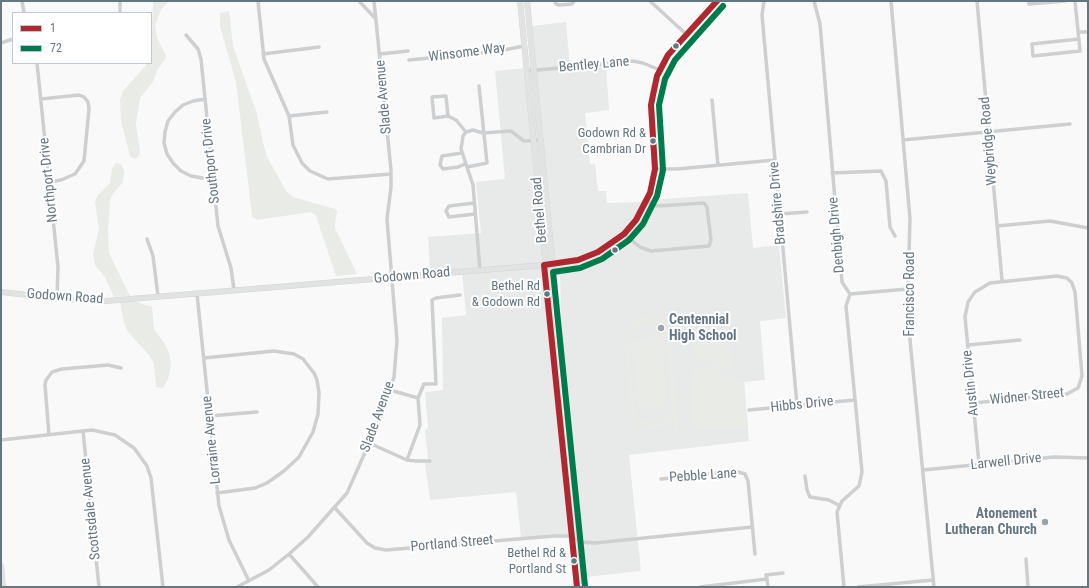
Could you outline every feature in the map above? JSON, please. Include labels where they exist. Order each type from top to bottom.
[{"type":"main road","name":"Bethel Road","points":[[520,1],[544,265],[577,587]]},
{"type":"main road","name":"Bethel Road","points":[[528,1],[584,587]]},
{"type":"main road","name":"Godown Road","points":[[1,292],[90,301],[197,294],[544,265],[590,256],[609,246],[624,234],[636,220],[646,202],[651,189],[655,169],[651,106],[653,91],[660,70],[668,55],[717,1]]},
{"type":"main road","points":[[1,566],[3,587]]},
{"type":"street","points":[[22,1],[24,12]]},
{"type":"street","points":[[120,1],[120,12]]},
{"type":"street","points":[[258,1],[264,54],[267,67],[289,116],[293,145],[302,163],[314,173],[328,179],[391,174]]},
{"type":"street","points":[[359,1],[376,19]]},
{"type":"street","name":"Slade Avenue","points":[[237,587],[269,570],[290,554],[335,508],[347,493],[355,479],[383,412],[394,377],[397,341],[387,219],[391,174],[374,1]]},
{"type":"street","points":[[555,1],[556,4],[559,5],[572,4],[574,1]]},
{"type":"street","points":[[650,1],[687,35]]},
{"type":"street","name":"Bradshire Drive","points":[[764,1],[762,15],[797,405]]},
{"type":"street","name":"Denbigh Drive","points":[[814,1],[820,24],[842,282],[850,294]]},
{"type":"street","name":"Francisco Road","points":[[891,1],[910,219],[908,289],[911,358],[934,587]]},
{"type":"street","name":"Weybridge Road","points":[[977,1],[1002,280]]},
{"type":"street","points":[[1029,1],[1029,4],[1065,1]]},
{"type":"street","points":[[1075,1],[1079,39],[1080,51],[1033,56],[1032,44],[1079,39]]},
{"type":"street","points":[[1078,32],[1088,32]]},
{"type":"street","name":"Southport Drive","points":[[186,35],[198,48],[220,240],[231,268],[234,290]]},
{"type":"street","points":[[1,43],[12,39]]},
{"type":"street","name":"Winsome Way","points":[[409,60],[499,52],[524,46]]},
{"type":"street","points":[[264,54],[318,47]]},
{"type":"street","points":[[380,54],[408,51]]},
{"type":"street","name":"Bentley Lane","points":[[527,71],[633,61],[644,63],[660,70]]},
{"type":"street","name":"Northport Drive","points":[[37,64],[58,267],[57,298]]},
{"type":"street","points":[[462,153],[442,156],[440,165],[443,168],[487,163],[479,86]]},
{"type":"street","points":[[41,99],[79,95],[84,97],[88,102],[89,109],[84,161],[76,174],[61,180],[50,182]]},
{"type":"street","points":[[448,116],[446,96],[432,97],[434,118],[448,116],[456,120],[466,132]]},
{"type":"street","points":[[205,99],[194,100],[183,105],[175,112],[168,121],[164,143],[167,154],[181,171],[191,176],[202,178],[213,177]]},
{"type":"street","points":[[712,100],[718,165]]},
{"type":"street","points":[[289,116],[327,112]]},
{"type":"street","points":[[903,140],[1070,124]]},
{"type":"street","points":[[480,270],[472,185],[462,153],[461,141],[466,132],[473,130],[483,133],[511,131],[524,141],[541,140]]},
{"type":"street","points":[[655,169],[677,169],[774,160]]},
{"type":"street","points":[[832,173],[881,171],[886,181],[890,227],[894,236]]},
{"type":"street","points":[[624,234],[647,251],[709,246],[711,240],[707,207],[704,203],[658,206],[646,202]]},
{"type":"street","points":[[474,203],[448,206],[446,211],[449,217],[475,214]]},
{"type":"street","points":[[779,214],[807,212]]},
{"type":"street","points":[[997,226],[1050,221],[1088,228]]},
{"type":"street","points":[[147,239],[153,256],[158,296]]},
{"type":"street","name":"Widner Street","points":[[973,403],[1067,394],[1078,388],[1082,376],[1075,292],[1069,280],[1057,276],[1002,280]]},
{"type":"street","name":"Austin Drive","points":[[979,464],[965,317],[968,302],[975,292],[982,286],[1002,280]]},
{"type":"street","points":[[844,587],[837,519],[840,506],[859,486],[862,472],[846,306],[850,294],[908,289]]},
{"type":"street","name":"Lorraine Avenue","points":[[197,294],[217,493],[224,527],[249,581]]},
{"type":"street","points":[[408,460],[420,425],[418,398],[424,384],[436,384],[432,300],[434,298],[460,295]]},
{"type":"street","points":[[968,345],[1020,340]]},
{"type":"street","points":[[204,358],[274,351],[294,354],[303,359],[317,380],[319,404],[318,414],[313,432],[300,457],[267,483],[255,488],[217,493]]},
{"type":"street","points":[[49,435],[45,385],[46,380],[52,372],[62,369],[108,365],[121,368]]},
{"type":"street","points":[[390,390],[418,398]]},
{"type":"street","name":"Hibbs Drive","points":[[749,410],[855,400]]},
{"type":"street","points":[[209,416],[257,412]]},
{"type":"street","points":[[1,440],[83,431],[105,432],[125,441],[134,448],[147,466],[153,488],[163,587]]},
{"type":"street","name":"Scottsdale Avenue","points":[[83,431],[99,587]]},
{"type":"street","points":[[369,443],[414,462],[430,461]]},
{"type":"street","name":"Larwell Drive","points":[[923,470],[1054,457],[1088,458]]},
{"type":"street","name":"Pebble Lane","points":[[661,479],[735,471],[745,474],[748,481],[752,527]]},
{"type":"street","points":[[805,476],[807,490],[810,497],[829,500],[840,506]]},
{"type":"street","name":"Portland Street","points":[[335,508],[367,543],[379,549],[554,536],[572,538],[580,542],[595,543],[752,527]]},
{"type":"street","points":[[752,527],[755,554]]},
{"type":"street","points":[[290,554],[318,587]]},
{"type":"street","points":[[1026,559],[1028,587]]},
{"type":"street","points":[[768,587],[766,575],[783,573]]},
{"type":"street","points":[[701,587],[767,579]]},
{"type":"street","points":[[858,587],[933,580]]},
{"type":"shaded area","points":[[153,1],[169,1],[161,10],[155,25],[157,38],[166,55],[165,60],[157,70],[153,82],[140,98],[136,124],[140,152],[138,157],[134,159],[130,156],[121,121],[120,100],[123,91],[147,64],[152,64]]},
{"type":"shaded area","points":[[229,11],[233,46],[257,114],[267,157],[286,191],[293,197],[335,209],[337,212],[335,228],[357,274],[336,276],[316,216],[311,212],[257,220],[252,216],[236,82],[220,26],[220,13]]},
{"type":"shaded area","points":[[566,22],[570,68],[606,64],[609,110],[585,113],[590,164],[595,164],[598,191],[606,191],[607,203],[641,202],[648,205],[650,200],[748,193],[753,248],[779,245],[786,318],[760,321],[765,380],[744,382],[749,441],[629,455],[641,571],[586,577],[562,341],[561,270],[542,273],[569,534],[521,538],[516,492],[430,500],[425,464],[428,459],[425,431],[428,428],[425,392],[443,390],[442,318],[466,315],[462,271],[430,274],[428,237],[481,233],[476,182],[505,179],[495,71],[536,67],[532,26]]},
{"type":"shaded area","points":[[116,163],[121,164],[124,171],[123,182],[112,195],[110,201],[108,233],[109,253],[130,296],[114,297],[105,277],[95,265],[93,254],[99,229],[95,202],[98,195],[110,183],[112,168]]},
{"type":"shaded area","points":[[133,301],[152,307],[154,329],[165,344],[170,356],[171,366],[168,379],[163,388],[156,387],[154,364],[149,355],[128,332],[124,323],[120,302]]},
{"type":"shaded area","points":[[641,317],[649,317],[659,320],[667,328],[670,335],[679,430],[674,430],[673,419],[662,427],[652,429],[638,424],[631,415],[624,339],[629,325]],"holes":[[[643,322],[651,322],[663,330],[666,339],[672,407],[668,418],[655,424],[641,420],[637,416],[634,407],[628,339],[633,328]]]},
{"type":"shaded area","points":[[729,329],[733,368],[714,367],[705,362],[696,353],[691,345],[689,333]]},
{"type":"shaded area","points":[[662,337],[668,406],[638,408],[632,340]]},
{"type":"shaded area","points":[[692,369],[714,369],[744,382],[748,429],[691,429]]},
{"type":"transit line","name":"1","points":[[577,587],[544,265],[578,260],[598,252],[624,234],[636,220],[650,193],[655,169],[651,105],[657,76],[668,55],[717,1]]},
{"type":"transit line","name":"72","points":[[585,586],[553,272],[580,268],[602,259],[629,240],[643,224],[657,196],[663,170],[659,105],[665,79],[675,60],[723,6]]},
{"type":"place","name":"Godown Rd & Cambrian Dr","points":[[653,141]]},
{"type":"place","name":"Bethel Rd & Godown Rd","points":[[547,294]]},
{"type":"place","name":"Centennial High School","points":[[661,328]]},
{"type":"place","name":"Atonement Lutheran Church","points":[[1045,522]]},
{"type":"place","name":"Bethel Rd & Portland St","points":[[574,561]]}]
